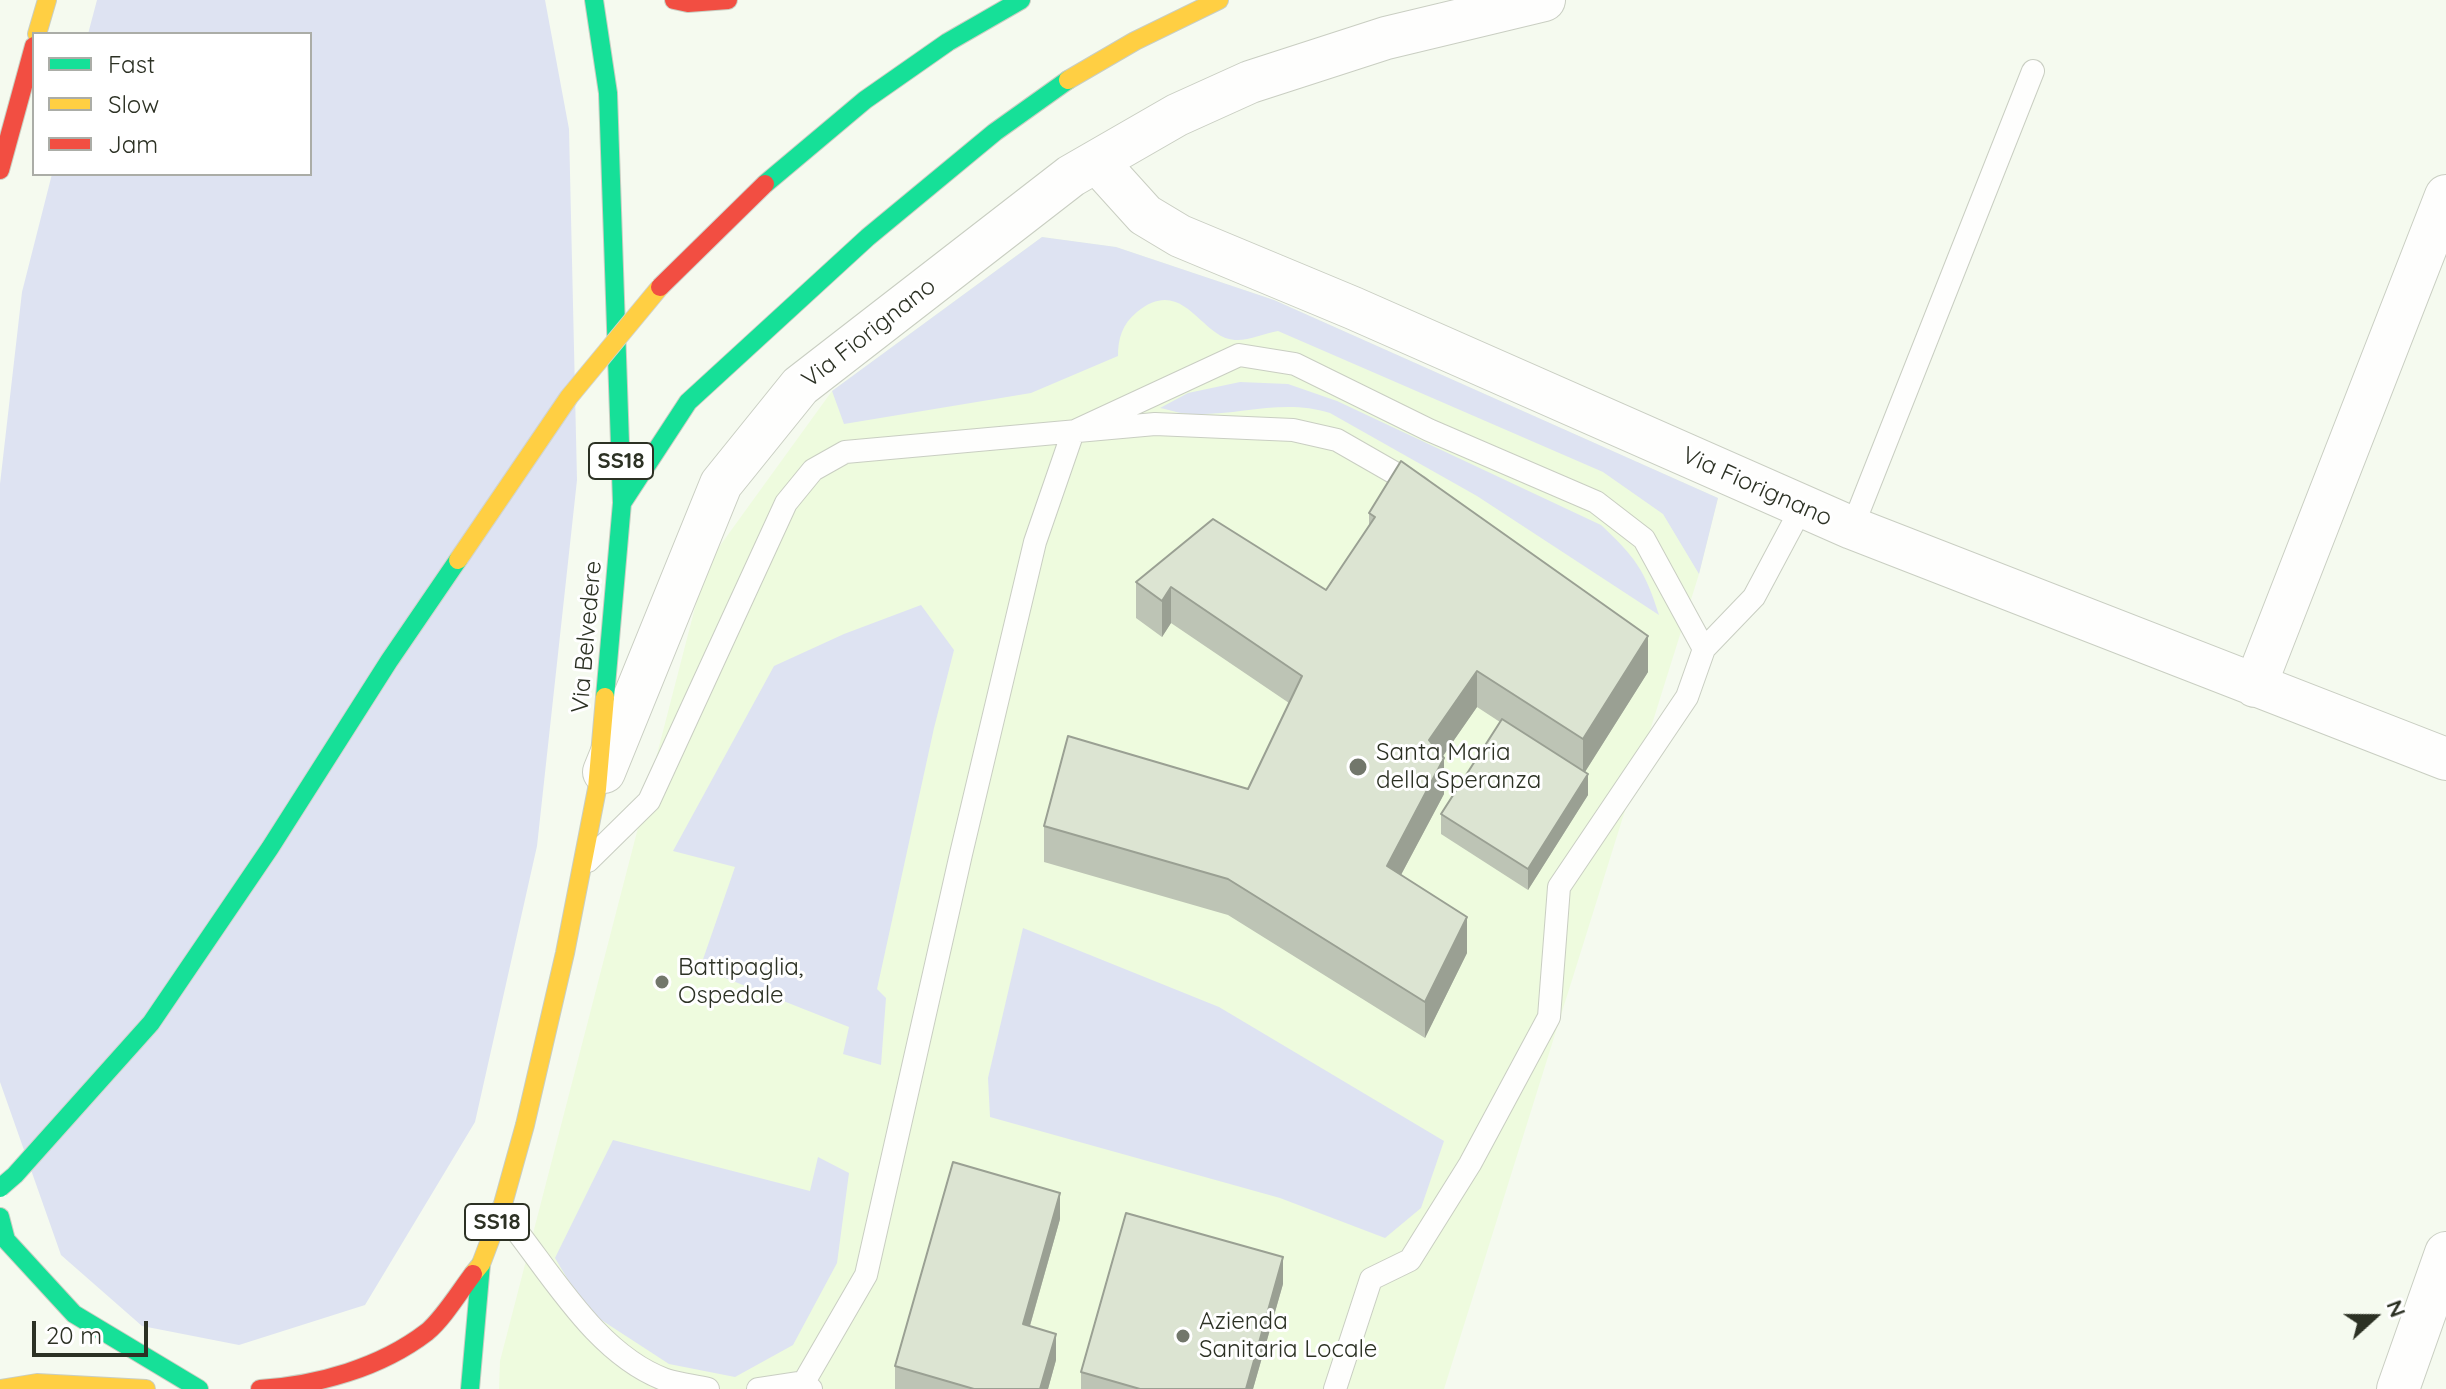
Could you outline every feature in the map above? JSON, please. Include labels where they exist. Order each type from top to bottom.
[{"type":"main road","points":[[38,32],[47,0]]},
{"type":"main road","name":"Via Belvedere","points":[[470,1389],[481,1264],[501,1211],[525,1125],[565,953],[597,789],[622,503],[608,93],[594,0]]},
{"type":"main road","points":[[674,0],[688,3],[728,0]]},
{"type":"main road","points":[[0,1188],[151,1023],[270,848],[389,661],[569,397],[664,283],[765,184],[865,100],[948,42],[1021,0]]},
{"type":"main road","points":[[622,503],[688,402],[868,237],[933,182],[995,132],[1068,80],[1135,41],[1219,0]]},
{"type":"main road","points":[[0,167],[32,53]]},
{"type":"main road","points":[[0,1217],[6,1240],[74,1314],[199,1389]]},
{"type":"main road","name":"Via Belvedere","points":[[260,1389],[293,1387],[367,1367],[428,1331],[481,1264]]},
{"type":"main road","points":[[1,1389],[37,1383],[146,1389]]},
{"type":"street","points":[[1084,170],[1177,115],[1250,82],[1386,38],[1544,0]]},
{"type":"street","name":"Via Fiorignano","points":[[597,789],[721,484],[800,386],[1084,170],[1145,215],[1180,236],[1353,308],[1802,507],[2446,759]]},
{"type":"street","points":[[2255,686],[2446,196]]},
{"type":"street","points":[[2398,1389],[2446,1253]]},
{"type":"lane","points":[[1852,528],[2033,71]]},
{"type":"lane","points":[[758,1389],[808,1385],[866,1275],[1035,542],[1073,432],[1239,355],[1295,364],[1429,430],[1596,502],[1644,539],[1704,649]]},
{"type":"lane","points":[[581,867],[649,801],[786,503],[813,470],[845,452],[1155,424],[1293,430],[1337,440],[1437,497]]},
{"type":"lane","points":[[1335,1389],[1371,1279],[1410,1260],[1470,1164],[1549,1017],[1559,887],[1687,697],[1704,649],[1754,597],[1802,507]]},
{"type":"lane","points":[[501,1211],[534,1251],[567,1301],[627,1359],[666,1380],[708,1389]]},
{"type":"shaded area","points":[[97,0],[545,0],[569,129],[577,480],[537,846],[475,1122],[365,1305],[239,1345],[142,1326],[61,1255],[0,1082],[0,484],[22,292],[51,176],[312,176],[312,32],[89,32]]},
{"type":"shaded area","points":[[1042,237],[1116,247],[1274,300],[1718,498],[1699,574],[1444,1389],[499,1389],[500,1361],[706,565],[832,391]]},
{"type":"shaded area","points":[[1042,237],[1116,247],[1274,300],[1718,498],[1699,574],[1663,514],[1603,472],[1278,331],[1240,340],[1223,337],[1191,311],[1167,300],[1153,302],[1132,317],[1122,332],[1118,356],[1031,393],[844,424],[832,391]]},
{"type":"shaded area","points":[[1240,382],[1288,384],[1337,401],[1601,525],[1638,565],[1659,615],[1477,496],[1330,413],[1278,407],[1191,414],[1160,408],[1188,393]]},
{"type":"shaded area","points":[[921,605],[954,650],[877,989],[886,998],[881,1065],[843,1054],[849,1027],[700,968],[735,867],[673,851],[774,666],[844,634]]},
{"type":"shaded area","points":[[1023,928],[1219,1007],[1444,1141],[1421,1208],[1385,1238],[1280,1198],[990,1117],[988,1078]]},
{"type":"shaded area","points":[[613,1140],[810,1191],[818,1157],[849,1173],[837,1263],[793,1345],[735,1377],[669,1364],[586,1310],[555,1258]]},
{"type":"building","points":[[1401,461],[1648,636],[1583,739],[1477,671],[1429,740],[1444,758],[1387,866],[1467,917],[1425,1002],[1228,879],[1044,826],[1068,736],[1248,789],[1302,676],[1171,587],[1162,601],[1136,582],[1213,519],[1326,590],[1375,517],[1369,513]]},
{"type":"building","points":[[1502,719],[1588,774],[1528,869],[1441,814]]},
{"type":"building","points":[[953,1162],[1060,1193],[1023,1324],[1056,1334],[1040,1389],[974,1389],[895,1366]]},
{"type":"building","name":"Azienda Sanitaria Locale","points":[[1126,1213],[1283,1257],[1246,1389],[1140,1389],[1081,1372]]},
{"type":"traffic: fast","points":[[594,0],[608,93],[622,503],[605,697]]},
{"type":"traffic: fast","points":[[765,184],[865,100],[948,42],[1021,0]]},
{"type":"traffic: fast","points":[[622,503],[688,402],[868,237],[995,132],[1068,80]]},
{"type":"traffic: fast","points":[[0,1188],[151,1023],[270,848],[389,661],[458,560]]},
{"type":"traffic: fast","points":[[0,1217],[6,1240],[74,1314],[199,1389]]},
{"type":"traffic: fast","points":[[470,1389],[481,1264]]},
{"type":"traffic: slow","points":[[38,32],[47,0]]},
{"type":"traffic: slow","points":[[1068,80],[1135,41],[1219,0]]},
{"type":"traffic: slow","points":[[458,560],[569,397],[660,287]]},
{"type":"traffic: slow","points":[[473,1274],[481,1264],[501,1211],[525,1125],[565,953],[597,789],[605,697]]},
{"type":"traffic: slow","points":[[1,1389],[37,1383],[146,1389]]},
{"type":"traffic: jam","points":[[674,0],[688,3],[728,0]]},
{"type":"traffic: jam","points":[[0,170],[32,53]]},
{"type":"traffic: jam","points":[[660,287],[765,184]]},
{"type":"traffic: jam","points":[[260,1389],[326,1379],[389,1356],[427,1332],[473,1274]]},
{"type":"place","name":"Santa Maria della Speranza","points":[[1358,767]]},
{"type":"place","name":"Battipaglia, Ospedale","points":[[662,982]]},
{"type":"place","name":"Azienda Sanitaria Locale","points":[[1183,1336]]}]
